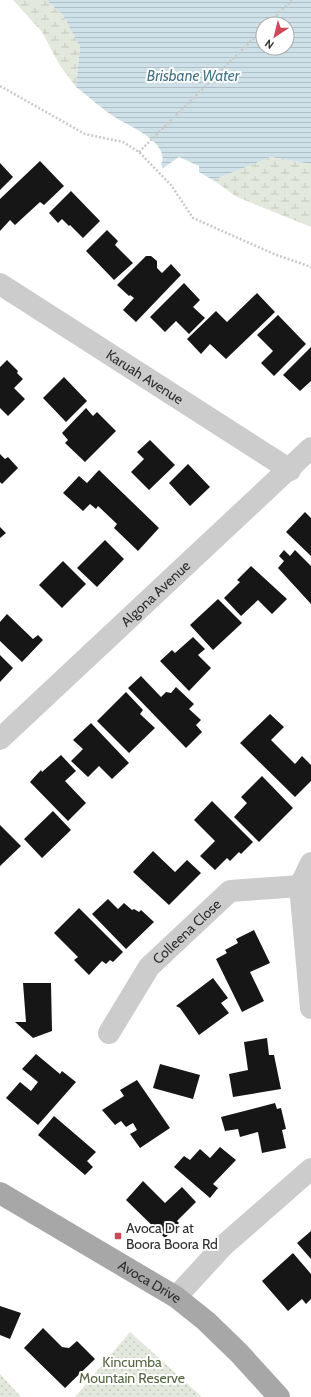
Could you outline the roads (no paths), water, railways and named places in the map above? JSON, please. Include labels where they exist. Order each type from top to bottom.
[{"type":"main road","name":"Avoca Drive","points":[[0,1193],[176,1297],[206,1321],[239,1353],[279,1397]]},
{"type":"street","name":"Karuah Avenue","points":[[0,284],[290,470]]},
{"type":"street","name":"Algona Avenue","points":[[0,739],[290,470],[311,448]]},
{"type":"street","points":[[311,862],[300,886],[311,1008]]},
{"type":"street","name":"Colleena Close","points":[[110,1033],[149,967],[230,891],[300,886]]},
{"type":"street","points":[[176,1297],[224,1246],[311,1169]]},
{"type":"water","name":"Brisbane Water","points":[[46,0],[311,0],[311,164],[271,157],[213,180],[199,172],[199,166],[179,157],[163,168],[161,165],[163,157],[155,143],[139,131],[116,118],[76,87],[80,47],[63,15]]},
{"type":"place","name":"Avoca Dr at Boora Boora Rd","points":[[118,1236]]},
{"type":"park label","name":"Kincumba Mountain Reserve","points":[[132,1370]]}]
